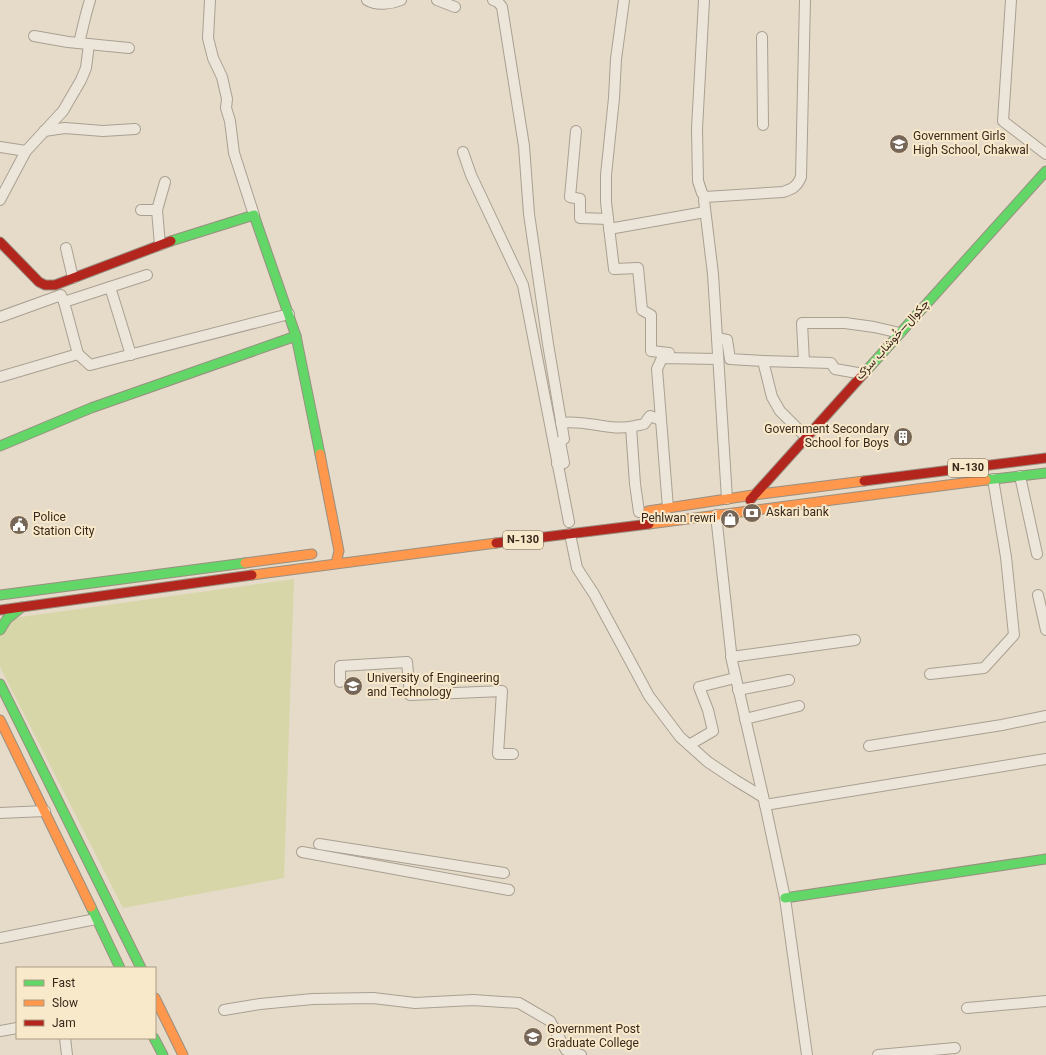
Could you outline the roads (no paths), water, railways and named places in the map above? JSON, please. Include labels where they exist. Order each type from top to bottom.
[{"type":"main road","name":"چکوال—خُوشاب سڑک","points":[[742,511],[753,495],[1046,171]]},
{"type":"main road","points":[[0,242],[39,282],[45,285],[55,285],[183,236],[254,215],[296,336],[336,563]]},
{"type":"main road","points":[[0,446],[91,408],[296,336]]},
{"type":"main road","name":"N-130","points":[[636,512],[753,495],[1046,458]]},
{"type":"main road","name":"N-130","points":[[0,610],[336,563],[1046,473]]},
{"type":"main road","points":[[890,478],[891,492]]},
{"type":"main road","points":[[0,595],[335,551]]},
{"type":"main road","points":[[0,630],[10,615],[22,607]]},
{"type":"main road","points":[[0,674],[9,702]]},
{"type":"main road","points":[[0,684],[141,967]]},
{"type":"main road","points":[[0,720],[120,967]]},
{"type":"main road","points":[[785,898],[1046,859]]},
{"type":"main road","points":[[156,1000],[183,1055]]},
{"type":"main road","points":[[155,1039],[163,1055]]},
{"type":"street","points":[[0,200],[26,151],[63,111],[81,80],[86,68],[84,44],[86,14],[90,0]]},
{"type":"street","points":[[210,0],[208,38],[213,58],[222,77],[227,99],[226,108],[230,121],[234,153],[254,215]]},
{"type":"street","points":[[367,0],[375,3],[396,1]]},
{"type":"street","points":[[437,0],[455,7]]},
{"type":"street","points":[[493,0],[498,2],[502,7],[524,146],[529,214],[548,344],[564,439],[560,442],[564,463],[558,464]]},
{"type":"street","points":[[624,0],[607,151],[606,195],[608,224],[614,269],[638,268],[642,310],[651,315],[651,351],[668,353],[669,358]]},
{"type":"street","points":[[704,0],[697,129],[698,180],[704,197],[713,274],[727,499]]},
{"type":"street","points":[[704,197],[783,192],[793,189],[798,184],[801,177],[805,0]]},
{"type":"street","points":[[1010,0],[1003,121],[1046,154]]},
{"type":"street","points":[[34,36],[84,44],[129,48]]},
{"type":"street","points":[[762,37],[763,125]]},
{"type":"street","points":[[44,132],[65,128],[103,131],[135,129]]},
{"type":"street","points":[[576,131],[570,197],[580,199],[580,218],[608,224],[705,212]]},
{"type":"street","points":[[0,147],[26,151]]},
{"type":"street","points":[[463,152],[471,175],[523,285],[569,522]]},
{"type":"street","points":[[160,245],[157,210],[165,182]]},
{"type":"street","points":[[141,210],[157,210]]},
{"type":"street","points":[[66,248],[73,278]]},
{"type":"street","points":[[64,302],[147,276]]},
{"type":"street","points":[[110,287],[131,355]]},
{"type":"street","points":[[0,317],[61,295],[78,354],[90,365],[289,314]]},
{"type":"street","points":[[804,362],[802,323],[845,323],[874,327],[900,333]]},
{"type":"street","points":[[717,338],[726,340],[730,359],[831,363],[835,369],[863,374]]},
{"type":"street","points":[[0,377],[78,354]]},
{"type":"street","points":[[668,508],[657,369],[662,358],[718,359]]},
{"type":"street","points":[[763,361],[772,397],[780,411],[806,437]]},
{"type":"street","points":[[561,423],[572,421],[587,425],[593,424],[614,428],[631,427],[644,424],[650,416],[661,420]]},
{"type":"street","points":[[631,427],[636,512]]},
{"type":"street","points":[[1020,476],[1037,554]]},
{"type":"street","points":[[930,674],[984,668],[1014,635],[1006,557],[993,479]]},
{"type":"street","points":[[716,515],[731,657],[785,898],[807,1055]]},
{"type":"street","points":[[570,534],[577,568],[594,594],[649,696],[680,737],[708,762],[764,801],[1046,759]]},
{"type":"street","points":[[1038,595],[1046,630]]},
{"type":"street","points":[[731,657],[855,640]]},
{"type":"street","points":[[340,682],[340,666],[407,662],[410,695],[502,691],[498,754],[513,754]]},
{"type":"street","points":[[689,745],[713,731],[708,710],[699,687],[735,678]]},
{"type":"street","points":[[738,690],[789,680]]},
{"type":"street","points":[[745,719],[799,706]]},
{"type":"street","points":[[869,746],[1002,725],[1046,716]]},
{"type":"street","points":[[0,813],[45,811]]},
{"type":"street","points":[[319,844],[504,873]]},
{"type":"street","points":[[302,852],[509,890]]},
{"type":"street","points":[[0,938],[96,919]]},
{"type":"street","points":[[224,1010],[260,1004],[313,999],[373,998],[416,1003],[473,1000],[519,1003],[550,1021],[566,1050],[581,1055]]},
{"type":"street","points":[[967,1008],[1046,1001]]},
{"type":"street","points":[[0,1031],[16,1028]]},
{"type":"street","points":[[64,1039],[67,1055]]},
{"type":"street","points":[[878,1055],[955,1048]]},
{"type":"place","name":"Government Girls High School, Chakwal","points":[[899,144]]},
{"type":"place","name":"Government Secondary School for Boys","points":[[903,437]]},
{"type":"place","name":"Askari bank","points":[[752,513]]},
{"type":"place","name":"Pehlwan rewri","points":[[730,519]]},
{"type":"place","name":"Police Station City","points":[[19,525]]},
{"type":"place","name":"University of Engineering and Technology","points":[[353,686]]},
{"type":"place","name":"Government Post Graduate College","points":[[533,1037]]}]
